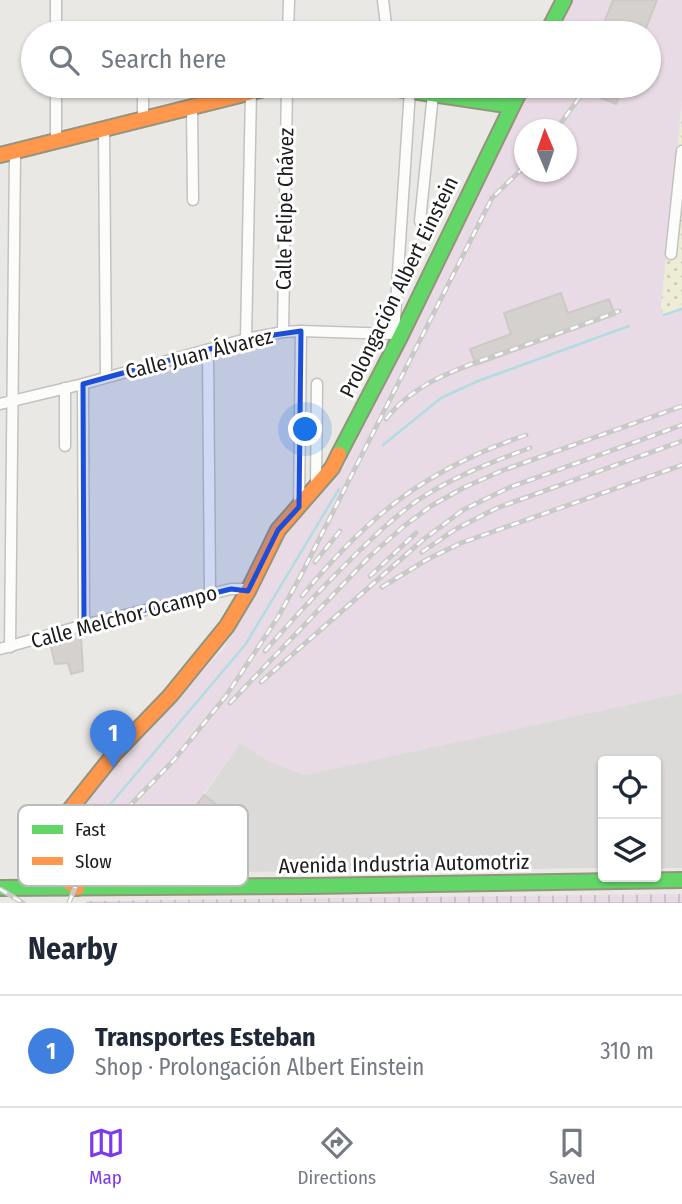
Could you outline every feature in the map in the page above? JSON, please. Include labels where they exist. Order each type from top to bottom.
[{"type":"main road","points":[[553,21],[564,0]]},
{"type":"main road","points":[[0,155],[229,98]]},
{"type":"main road","points":[[459,98],[512,106]]},
{"type":"main road","name":"Prolongación Albert Einstein","points":[[73,805],[115,753],[199,663],[228,626],[278,530],[332,468],[516,98]]},
{"type":"main road","name":"Avenida Industria Automotriz","points":[[0,888],[48,896],[76,888],[682,880]]},
{"type":"main road","points":[[73,886],[76,888],[77,903]]},
{"type":"street","points":[[56,0],[56,21]]},
{"type":"street","points":[[288,21],[289,0]]},
{"type":"street","points":[[383,0],[386,21]]},
{"type":"street","points":[[56,98],[56,140]]},
{"type":"street","points":[[143,98],[143,118]]},
{"type":"street","points":[[246,339],[251,98]]},
{"type":"street","name":"Calle Felipe Chávez","points":[[283,332],[287,98]]},
{"type":"street","points":[[397,335],[410,98]]},
{"type":"street","points":[[420,221],[433,98]]},
{"type":"street","points":[[192,108],[193,200]]},
{"type":"street","points":[[104,129],[106,377]]},
{"type":"street","points":[[5,648],[15,151]]},
{"type":"street","points":[[671,254],[682,151]]},
{"type":"street","points":[[299,507],[301,331]]},
{"type":"street","name":"Calle Juan Álvarez","points":[[0,404],[246,339],[283,332],[397,335]]},
{"type":"street","points":[[208,350],[210,594]]},
{"type":"street","points":[[83,384],[84,625]]},
{"type":"street","points":[[316,487],[317,384]]},
{"type":"street","points":[[65,388],[65,446]]},
{"type":"street","name":"Calle Melchor Ocampo","points":[[5,648],[84,625],[236,588],[248,592]]},
{"type":"highlighted area","points":[[301,331],[299,507],[278,530],[248,591],[231,589],[84,625],[83,384],[246,339]]},
{"type":"shaded area","points":[[572,0],[682,0],[682,100],[661,307],[665,317],[682,310],[682,693],[305,775],[270,762],[240,743],[195,805],[82,805],[225,647],[287,532],[344,467],[514,122],[514,182],[577,182],[577,119],[515,119],[525,98],[661,98],[661,21],[562,21]]},
{"type":"shaded area","points":[[682,693],[682,868],[661,868],[661,756],[598,756],[598,868],[248,872],[248,805],[197,805],[240,743],[270,762],[305,775]]},
{"type":"shaded area","points":[[682,894],[682,903],[86,903],[86,901]]},
{"type":"green space","points":[[682,114],[682,304],[665,317],[661,307]]},
{"type":"building","points":[[613,0],[657,0],[649,21],[605,21]]},
{"type":"building","points":[[601,98],[618,98],[616,104]]},
{"type":"building","points":[[561,293],[568,313],[609,299],[615,315],[476,365],[470,349],[511,334],[504,313]]},
{"type":"building","points":[[81,635],[83,671],[71,674],[68,663],[55,664],[50,643]]},
{"type":"building","points":[[204,795],[217,805],[197,805]]},
{"type":"waterway","points":[[664,315],[682,309]]},
{"type":"waterway","points":[[383,445],[441,398],[478,381],[629,326]]},
{"type":"waterway","points":[[110,805],[245,645],[339,489]]},
{"type":"railway","points":[[564,119],[579,98]]},
{"type":"railway","points":[[130,805],[174,760],[226,696],[278,617],[492,198],[514,177]]},
{"type":"railway","points":[[386,419],[413,393],[446,375],[619,311]]},
{"type":"railway","points":[[230,703],[370,556],[431,506],[501,471],[682,406]]},
{"type":"railway","points":[[261,682],[424,539],[463,510],[508,488],[682,425]]},
{"type":"railway","points":[[302,596],[351,541],[402,498],[459,463],[526,435]]},
{"type":"railway","points":[[422,552],[456,529],[497,508],[682,441]]},
{"type":"railway","points":[[265,651],[342,568],[379,532],[418,500],[459,477],[530,448]]},
{"type":"railway","points":[[382,587],[461,543],[682,465]]},
{"type":"railway","points":[[315,562],[340,531]]},
{"type":"railway","points":[[370,576],[416,533]]},
{"type":"railway","points":[[69,903],[76,886]]},
{"type":"railway","points":[[0,889],[23,903]]},
{"type":"traffic: fast","points":[[553,21],[564,0]]},
{"type":"traffic: fast","points":[[459,98],[512,106]]},
{"type":"traffic: fast","points":[[339,454],[400,337],[516,98]]},
{"type":"traffic: fast","points":[[0,888],[682,880]]},
{"type":"traffic: slow","points":[[0,155],[228,98]]},
{"type":"traffic: slow","points":[[74,805],[115,753],[170,696],[227,626],[248,591],[278,530],[332,468],[339,454]]},
{"type":"place","name":"Transportes Esteban","points":[[113,768]]}]
